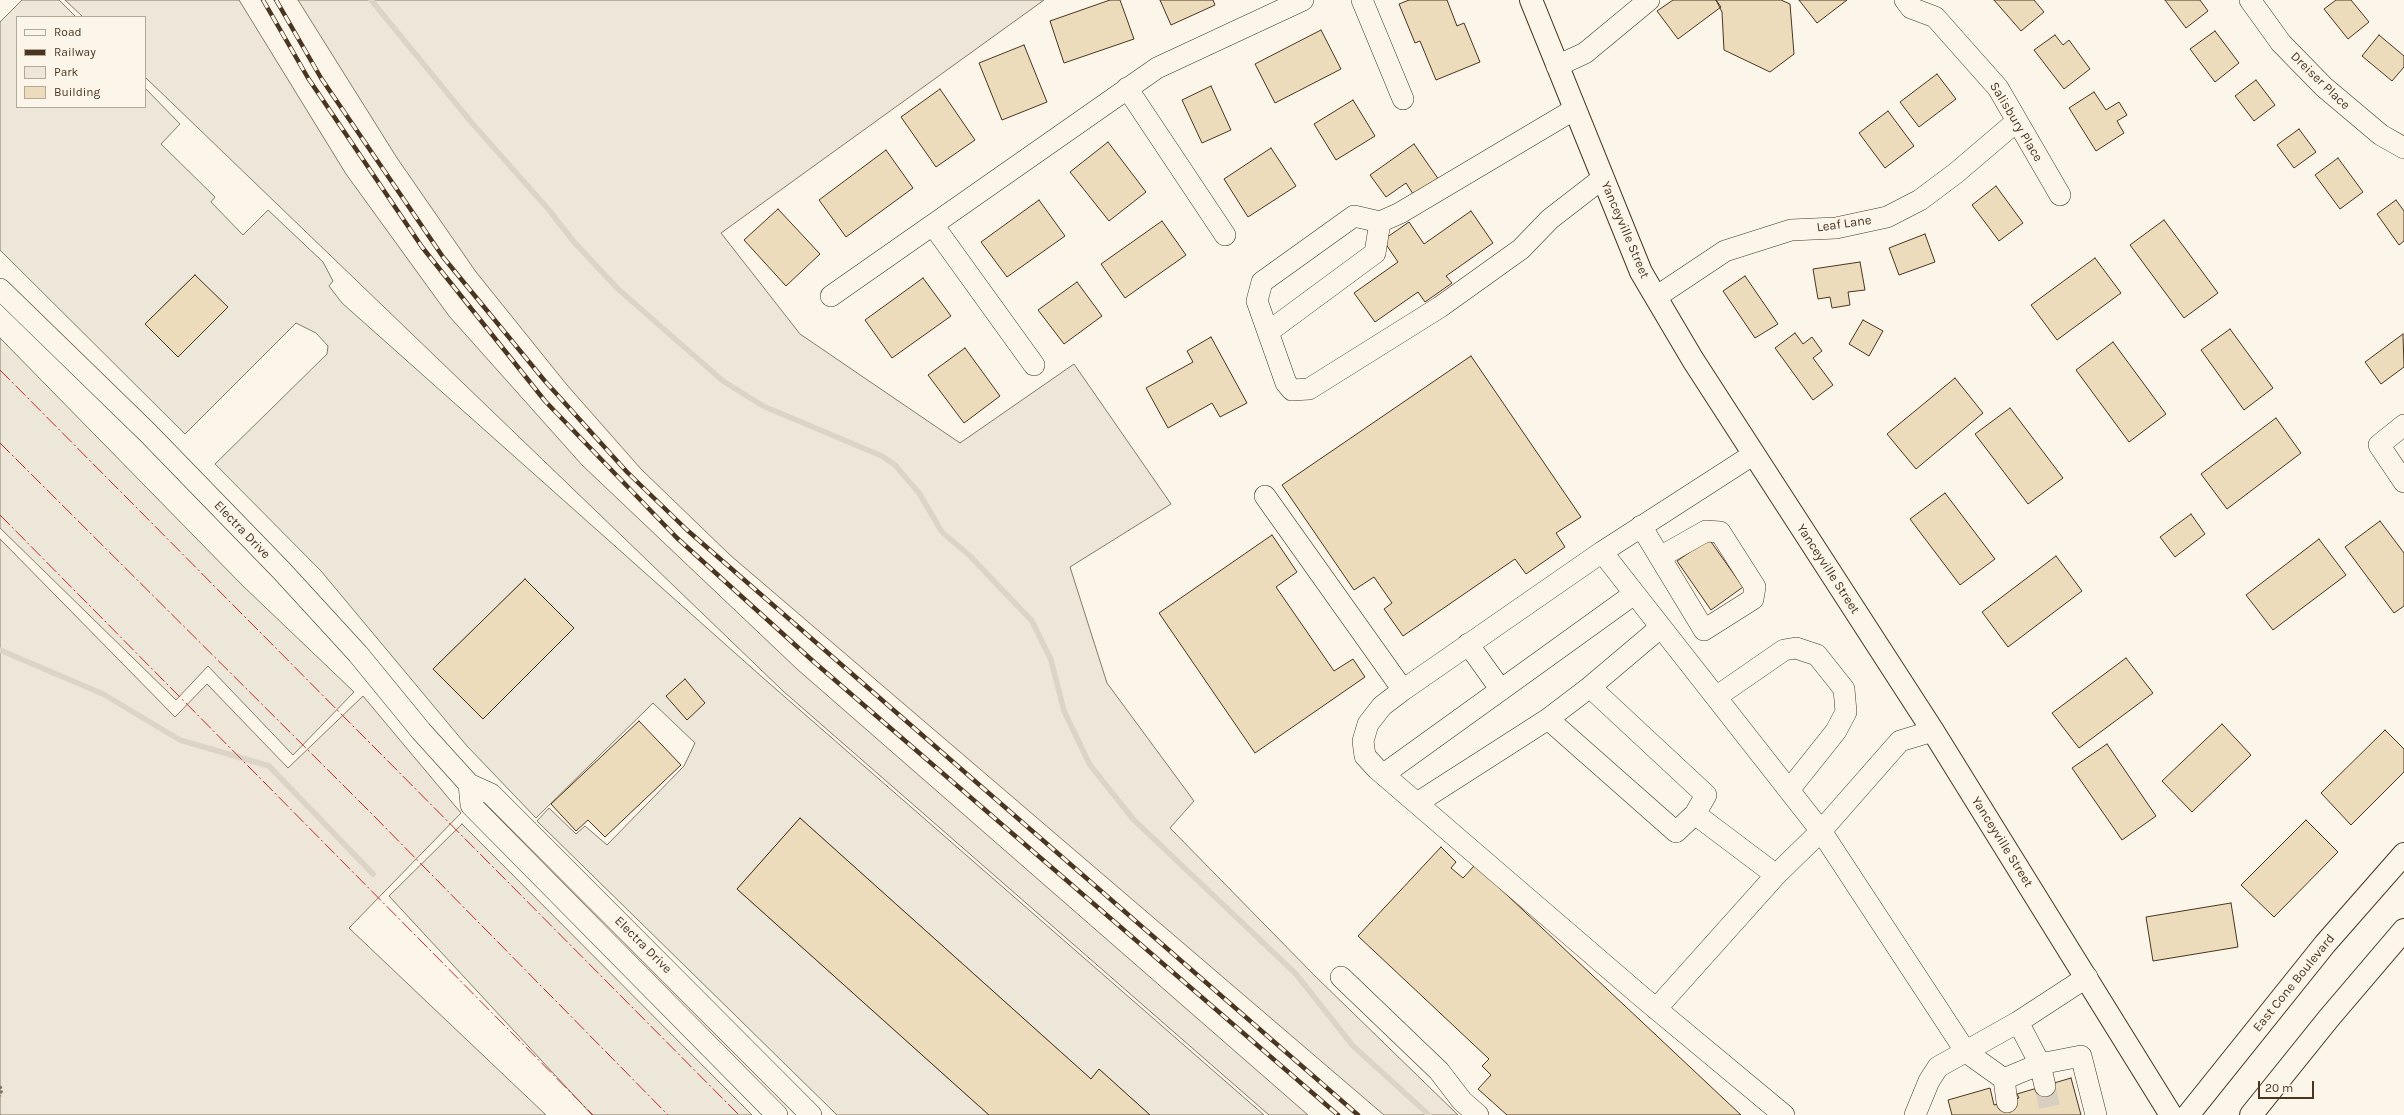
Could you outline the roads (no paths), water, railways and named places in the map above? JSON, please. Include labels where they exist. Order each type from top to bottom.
[{"type":"main road","name":"Yanceyville Street","points":[[1531,0],[1641,272],[1692,360],[1933,731],[2087,977],[2171,1115]]},
{"type":"main road","name":"East Cone Boulevard","points":[[2188,1115],[2325,944],[2404,854]]},
{"type":"main road","points":[[2251,1115],[2329,1018],[2404,930]]},
{"type":"street","points":[[831,296],[1157,68],[1303,0]]},
{"type":"street","points":[[1362,0],[1403,99]]},
{"type":"street","points":[[1557,66],[1585,53],[1649,0]]},
{"type":"street","name":"Salisbury Place","points":[[1905,0],[1911,8],[1935,17],[1998,88],[2060,195]]},
{"type":"street","name":"Dreiser Place","points":[[2250,0],[2281,43],[2324,88],[2380,135],[2404,148]]},
{"type":"street","points":[[1127,88],[1225,235]]},
{"type":"street","points":[[1575,109],[1400,213],[1380,222],[1354,216],[1262,282],[1257,301],[1286,383],[1292,390],[1309,389],[1440,307],[1521,249],[1550,219],[1603,178]]},
{"type":"street","name":"Leaf Lane","points":[[1656,297],[1725,251],[1791,230],[1836,228],[1887,217],[1920,200],[1956,174],[2017,121]]},
{"type":"street","points":[[1268,332],[1376,253],[1380,222]]},
{"type":"street","points":[[933,225],[1034,365]]},
{"type":"street","name":"Electra Drive","points":[[0,289],[148,433],[281,570],[358,654],[421,731],[469,784],[491,794],[811,1115]]},
{"type":"street","points":[[2404,425],[2379,445],[2404,482]]},
{"type":"street","points":[[1754,454],[1602,552],[1403,690],[1382,706],[1368,724],[1363,741],[1365,756],[1384,774],[1656,1009],[1784,1115]]},
{"type":"street","points":[[1265,496],[1403,690]]},
{"type":"street","points":[[1641,526],[1704,630]]},
{"type":"street","points":[[1660,557],[1706,531],[1720,532],[1755,587],[1753,599],[1704,630],[1678,649]]},
{"type":"street","points":[[1602,552],[1821,830],[1966,1052],[2004,1079],[2007,1102]]},
{"type":"street","points":[[1384,774],[1634,594]]},
{"type":"street","points":[[1417,803],[1548,719],[1590,687],[1661,627]]},
{"type":"street","points":[[1468,644],[1500,690]]},
{"type":"street","points":[[1716,698],[1784,650],[1796,648],[1817,655],[1844,689],[1846,712],[1836,731],[1789,790]]},
{"type":"street","points":[[1548,719],[1676,832],[1695,814],[1706,795],[1590,687]]},
{"type":"street","points":[[1656,1009],[1776,875],[1821,830],[1900,741],[1933,731]]},
{"type":"street","name":"Electra Drive","points":[[469,784],[471,805],[777,1115]]},
{"type":"street","points":[[1695,814],[1776,875]]},
{"type":"street","points":[[603,939],[619,921]]},
{"type":"street","points":[[1340,977],[1439,1071],[1462,1101],[1478,1115]]},
{"type":"street","points":[[1915,1115],[1929,1081],[1938,1067],[2018,1022],[2087,977]]},
{"type":"street","points":[[2018,1022],[2040,1064],[2045,1086]]},
{"type":"street","points":[[2004,1079],[2040,1064],[2081,1056],[2096,1115]]},
{"type":"waterway","points":[[371,0],[472,123],[549,210],[574,242],[618,289],[723,381],[763,406],[882,456],[895,465],[919,493],[942,532],[970,556],[1032,621],[1051,660],[1064,711],[1090,765],[1133,819],[1296,974],[1353,1046],[1429,1115]]},
{"type":"waterway","points":[[0,650],[103,694],[180,740],[269,766],[373,874]]},
{"type":"tunnel","points":[[2045,1086],[2051,1115]]},
{"type":"railway","points":[[263,0],[308,78],[422,247],[545,401],[677,538],[814,662],[1338,1115]]},
{"type":"railway","points":[[276,0],[321,78],[443,257],[544,380],[627,472],[687,530],[1358,1115]]}]
